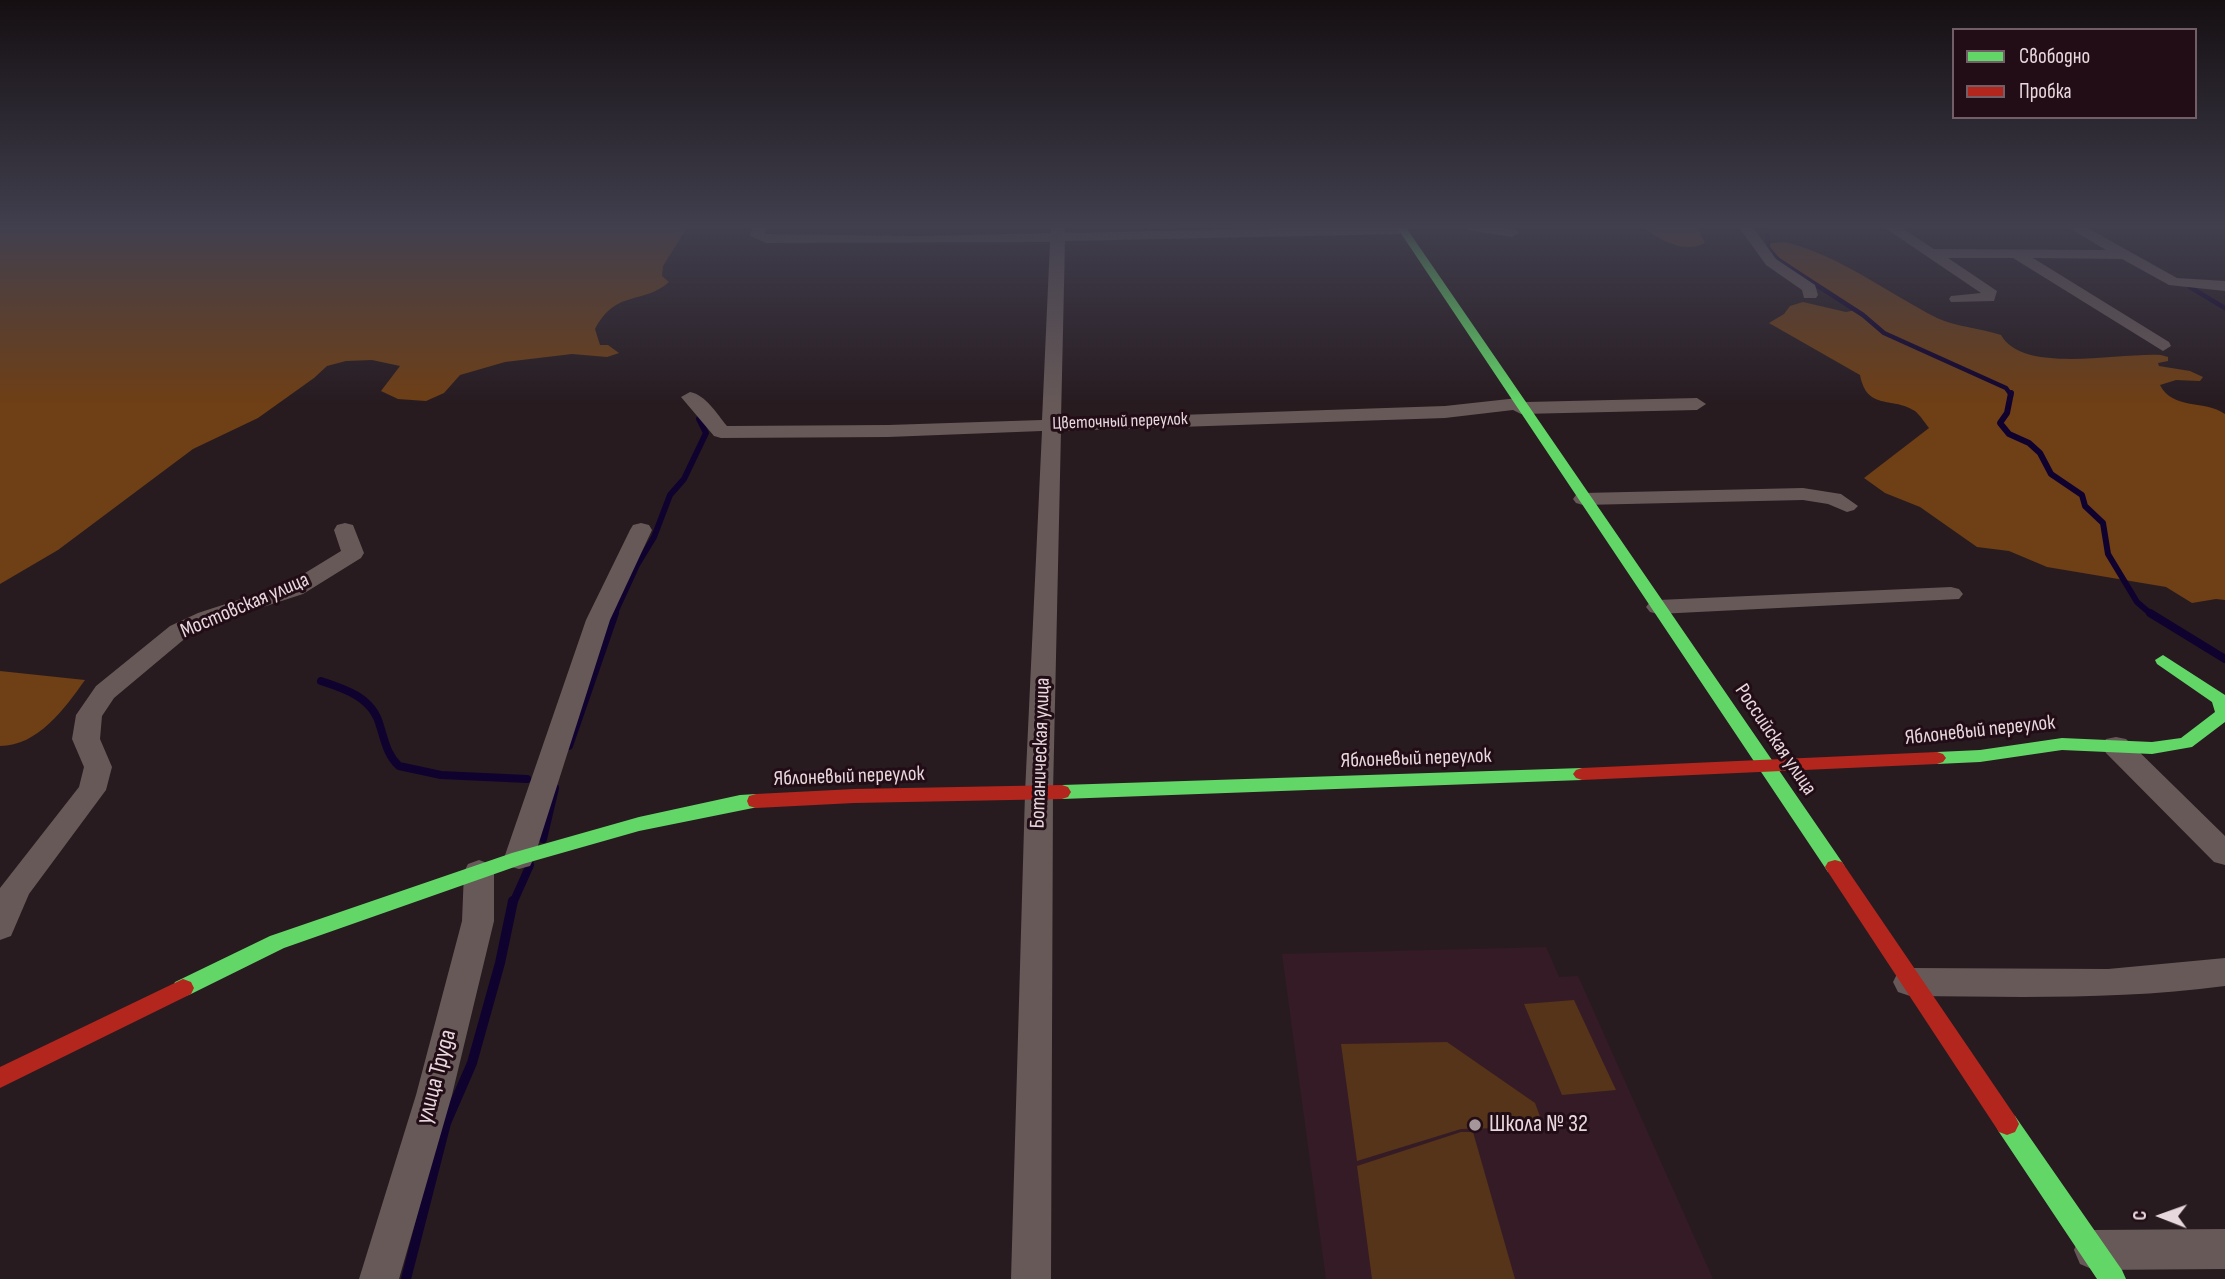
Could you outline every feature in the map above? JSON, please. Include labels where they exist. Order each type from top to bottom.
[{"type":"street","name":"Ботаническая улица","points":[[1031,1279],[1039,793],[1056,286]]},
{"type":"street","name":"Российская улица","points":[[1440,286],[1583,499],[1770,768],[1910,982],[2103,1265]]},
{"type":"street","points":[[1807,286],[1810,288],[1810,295]]},
{"type":"street","points":[[1957,299],[1988,298],[1989,291],[1981,286]]},
{"type":"street","points":[[2066,286],[2163,346]]},
{"type":"street","name":"Цветочный переулок","points":[[690,397],[709,415],[721,432],[888,431],[1445,412],[1520,406],[1697,404]]},
{"type":"street","points":[[1583,499],[1803,494],[1833,498],[1847,506]]},
{"type":"street","name":"Мостовская улица","points":[[0,927],[15,889],[92,790],[99,767],[86,739],[89,715],[105,692],[179,631],[206,618],[295,589],[353,553],[345,530]]},
{"type":"street","points":[[0,1078],[277,942],[519,858],[598,620],[641,530]]},
{"type":"street","points":[[1658,607],[1951,594]]},
{"type":"street","name":"Яблоневый переулок","points":[[519,858],[639,824],[740,803],[854,796],[1039,793],[1770,768],[1980,756],[2062,744],[2152,748],[2186,743],[2224,714],[2220,699],[2163,660]]},
{"type":"street","points":[[2116,746],[2225,854]]},
{"type":"street","name":"улица Труда","points":[[379,1279],[434,1094],[478,921],[479,872]]},
{"type":"street","points":[[1910,982],[2034,983],[2179,979],[2225,972]]},
{"type":"street","points":[[2103,1265],[2225,1249]]},
{"type":"shaded area","points":[[0,286],[664,286],[621,303],[603,316],[595,329],[600,345],[608,345],[619,353],[607,357],[572,354],[505,362],[460,375],[444,393],[426,401],[398,399],[381,391],[400,366],[372,360],[346,361],[327,366],[258,418],[193,449],[58,550],[0,584]]},
{"type":"shaded area","points":[[1820,286],[1880,286],[1937,318],[2001,335],[2013,347],[2030,355],[2074,359],[2161,355],[2168,357],[2168,361],[2158,363],[2159,366],[2190,371],[2203,377],[2200,381],[2176,380],[2160,385],[2165,393],[2173,398],[2225,414],[2225,600],[2192,603],[2166,587],[2047,567],[2009,551],[1977,547],[1920,507],[1885,493],[1864,478],[1929,428],[1915,411],[1874,398],[1863,386],[1860,375],[1769,323],[1784,314],[1790,306],[1803,302],[1846,312],[1856,310]]},
{"type":"shaded area","points":[[0,671],[85,680],[69,702],[38,732],[27,740],[0,746]]},
{"type":"shaded area","name":"Школа № 32","points":[[1546,947],[1559,977],[1578,976],[1713,1279],[1326,1279],[1282,954]]},
{"type":"shaded area","points":[[1574,1000],[1616,1090],[1562,1095],[1524,1004]]},
{"type":"shaded area","points":[[1447,1042],[1535,1103],[1544,1127],[1461,1129],[1357,1161],[1341,1044]]},
{"type":"shaded area","points":[[1461,1132],[1473,1132],[1515,1279],[1372,1279],[1357,1166]]},
{"type":"waterway","points":[[1818,286],[1863,315],[1884,333],[2006,388],[2011,395]]},
{"type":"waterway","points":[[2190,287],[2225,308]]},
{"type":"waterway","points":[[2011,395],[2007,413],[2000,423],[2009,434],[2029,443],[2040,453],[2051,474],[2082,495],[2085,506],[2103,523],[2108,554],[2137,602],[2152,615]]},
{"type":"waterway","points":[[614,615],[637,565],[654,537],[670,495],[684,479],[706,433],[699,419],[701,416]]},
{"type":"waterway","points":[[569,746],[615,613]]},
{"type":"waterway","points":[[2150,613],[2225,659]]},
{"type":"waterway","points":[[321,681],[349,691],[371,708],[389,752],[399,766],[441,775],[527,779]]},
{"type":"waterway","points":[[543,839],[555,788]]},
{"type":"waterway","points":[[513,903],[530,865]]},
{"type":"waterway","points":[[406,1279],[446,1123],[472,1063],[500,963],[513,901]]},
{"type":"traffic: fast","points":[[1441,286],[1835,867]]},
{"type":"traffic: fast","points":[[1937,758],[1980,756],[2062,744],[2152,748],[2186,743],[2224,714],[2220,699],[2163,660]]},
{"type":"traffic: fast","points":[[1062,792],[1582,774]]},
{"type":"traffic: fast","points":[[183,988],[277,942],[519,858],[639,824],[740,802],[756,801]]},
{"type":"traffic: fast","points":[[2007,1124],[2113,1279]]},
{"type":"traffic: jam","points":[[1582,774],[1937,758]]},
{"type":"traffic: jam","points":[[756,801],[854,796],[1062,792]]},
{"type":"traffic: jam","points":[[1835,867],[2007,1124]]},
{"type":"traffic: jam","points":[[0,1078],[183,988]]},
{"type":"place","name":"Школа № 32","points":[[1475,1125]]}]
